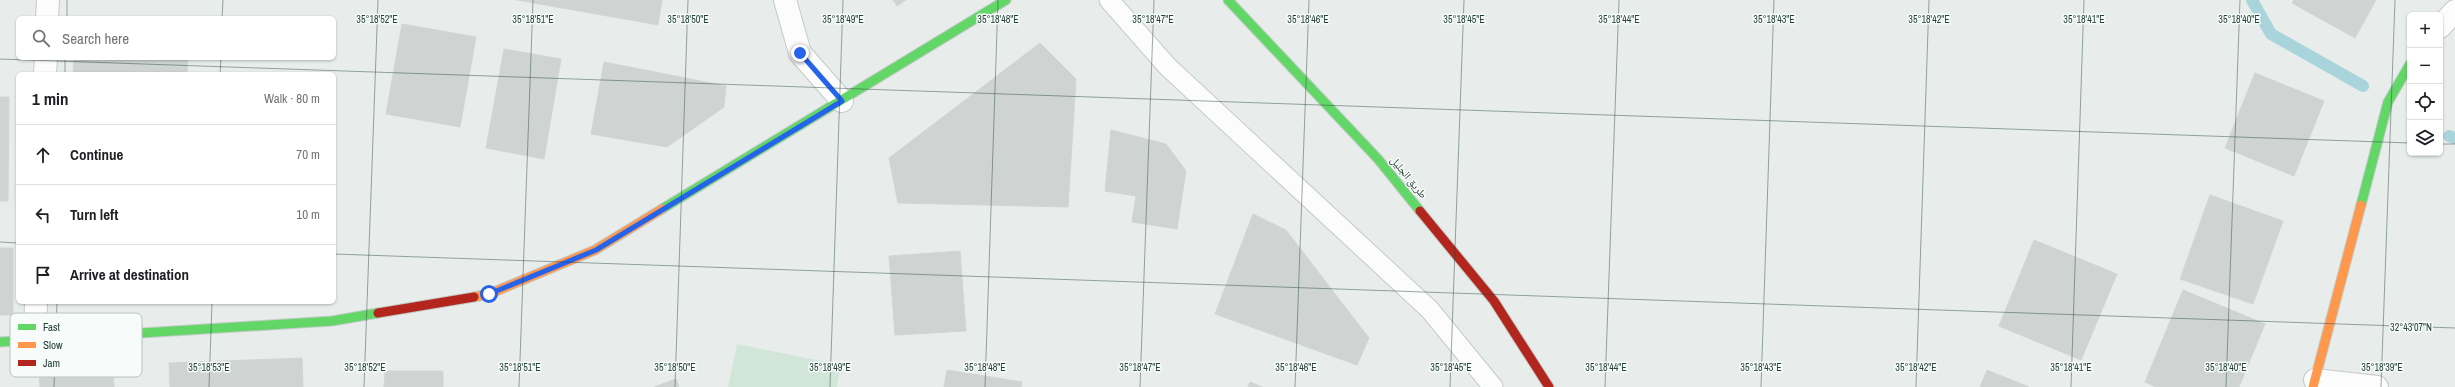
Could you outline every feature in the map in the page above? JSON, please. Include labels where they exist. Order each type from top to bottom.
[{"type":"street","points":[[47,16],[48,0]]},
{"type":"street","points":[[785,0],[800,53],[842,101]]},
{"type":"street","points":[[142,333],[332,321],[489,294],[596,250],[1006,0]]},
{"type":"street","name":"طريق الجليل","points":[[1228,0],[1378,159],[1494,301],[1549,387]]},
{"type":"street","points":[[2443,23],[2455,11]]},
{"type":"street","points":[[45,72],[46,60]]},
{"type":"street","points":[[2377,387],[2314,383],[2388,102],[2407,69]]},
{"type":"street","points":[[0,342],[10,341]]},
{"type":"lane","points":[[1109,0],[1168,67],[1430,310],[1493,387]]},
{"type":"green space","points":[[737,344],[841,365],[837,387],[728,387]]},
{"type":"building","points":[[517,0],[662,0],[658,25]]},
{"type":"building","points":[[893,0],[906,0],[897,6]]},
{"type":"building","points":[[2294,0],[2376,0],[2355,38],[2292,3]]},
{"type":"building","points":[[402,24],[476,37],[460,127],[386,114]]},
{"type":"building","points":[[1040,43],[1076,79],[1068,207],[898,203],[889,158]]},
{"type":"building","points":[[504,49],[561,59],[544,159],[486,148]]},
{"type":"building","points":[[74,60],[188,60],[187,72],[73,72]]},
{"type":"building","points":[[604,62],[726,86],[724,107],[667,147],[591,134]]},
{"type":"building","points":[[2255,73],[2324,101],[2294,176],[2225,148]]},
{"type":"building","points":[[0,97],[9,97],[8,201],[0,201]]},
{"type":"building","points":[[1111,130],[1166,144],[1186,171],[1177,229],[1132,222],[1136,196],[1105,191]]},
{"type":"building","points":[[2210,195],[2283,221],[2253,304],[2180,279]]},
{"type":"building","points":[[1253,214],[1286,230],[1369,338],[1357,365],[1215,314]]},
{"type":"building","points":[[2034,240],[2117,274],[2081,360],[1999,326]]},
{"type":"building","points":[[0,248],[13,248],[13,313],[10,313],[10,315],[0,315]]},
{"type":"building","points":[[960,251],[966,331],[895,335],[889,256]]},
{"type":"building","points":[[2183,290],[2265,324],[2239,387],[2156,387],[2145,382]]},
{"type":"building","points":[[302,358],[303,387],[170,387],[169,363]]},
{"type":"building","points":[[947,370],[1022,382],[1021,387],[944,387]]},
{"type":"building","points":[[1987,370],[2029,387],[1980,387]]},
{"type":"building","points":[[385,371],[443,371],[443,387],[384,387]]},
{"type":"building","points":[[39,377],[113,377],[114,387],[40,387]]},
{"type":"building","points":[[676,379],[679,387],[654,387]]},
{"type":"building","points":[[1250,382],[1262,387],[1248,387]]},
{"type":"waterway","points":[[2252,0],[2271,34],[2363,86]]},
{"type":"waterway","points":[[2449,136],[2455,138]]},
{"type":"traffic: fast","points":[[662,209],[1006,0]]},
{"type":"traffic: fast","points":[[1228,0],[1378,159],[1420,211]]},
{"type":"traffic: fast","points":[[2361,205],[2388,102],[2407,69]]},
{"type":"traffic: fast","points":[[142,333],[332,321],[378,313]]},
{"type":"traffic: fast","points":[[0,342],[10,341]]},
{"type":"traffic: slow","points":[[2313,387],[2361,205]]},
{"type":"traffic: slow","points":[[474,297],[489,294],[595,250],[662,209]]},
{"type":"traffic: jam","points":[[1420,211],[1494,301],[1549,387]]},
{"type":"traffic: jam","points":[[378,313],[474,297]]},
{"type":"route","points":[[489,294],[596,250],[842,101],[800,53]]}]
